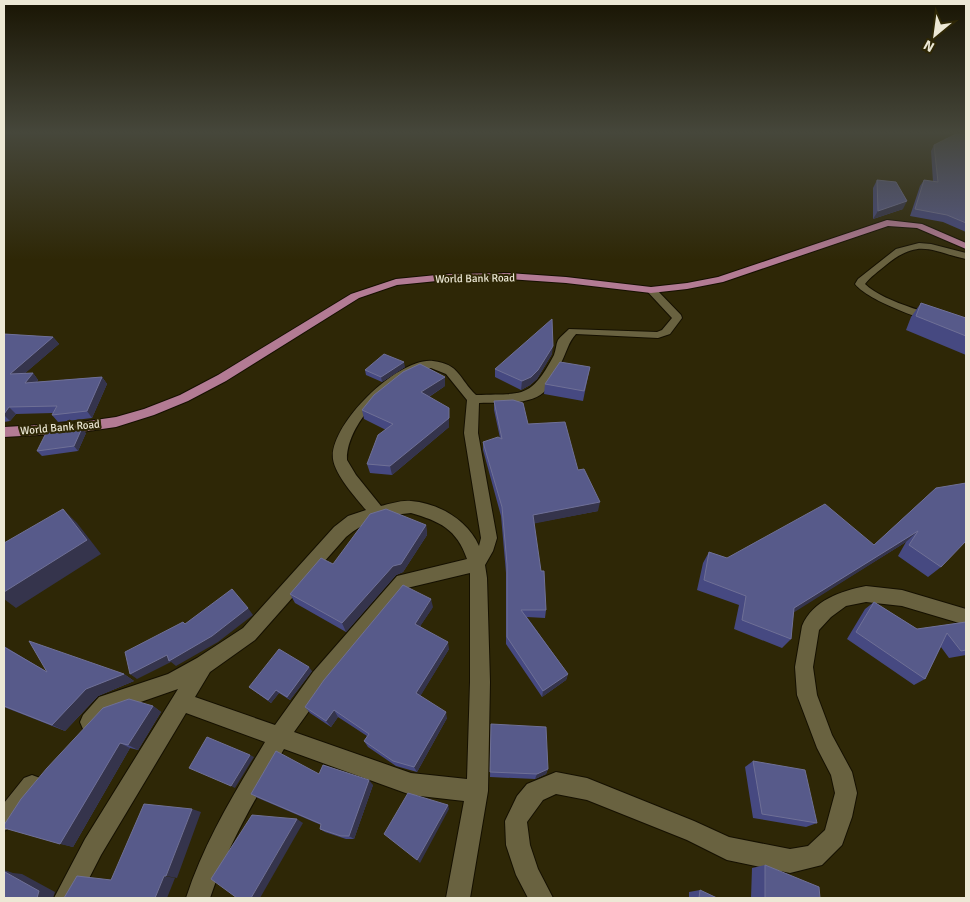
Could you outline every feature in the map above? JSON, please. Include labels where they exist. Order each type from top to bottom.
[{"type":"main road","name":"World Bank Road","points":[[4,432],[74,428],[116,422],[149,412],[184,398],[222,378],[354,296],[396,282],[447,276],[507,276],[566,280],[652,290],[720,280],[886,222],[919,226],[966,246]]},
{"type":"street","points":[[966,256],[930,245],[909,245],[903,247],[861,281],[860,284],[864,290],[879,298],[966,328]]},
{"type":"street","points":[[377,513],[343,466],[340,458],[343,442],[350,428],[370,399],[399,376],[419,366],[431,365],[446,368],[456,374],[465,391],[473,399],[520,397],[531,394],[545,382],[561,352],[563,341],[573,331],[662,334],[676,318],[676,315],[652,290]]},
{"type":"street","points":[[198,898],[210,864],[229,823],[289,720],[320,678],[403,581],[418,580],[476,562],[483,553],[489,538],[471,433],[473,399]]},
{"type":"street","points":[[75,738],[106,704],[172,682],[204,665],[249,634],[340,532],[353,521],[377,513],[410,507],[440,516],[454,525],[470,544],[479,578],[480,682],[477,791],[458,898]]},
{"type":"street","points":[[541,898],[528,875],[518,845],[516,821],[525,804],[535,792],[556,784],[587,789],[694,832],[727,848],[790,861],[814,857],[834,836],[841,817],[846,793],[841,772],[824,741],[807,695],[804,667],[811,626],[825,611],[842,599],[866,594],[902,598],[966,617]]},
{"type":"street","points":[[66,898],[93,847],[204,665]]},
{"type":"street","points":[[182,702],[411,784],[477,791]]},
{"type":"street","points":[[4,820],[45,771]]},
{"type":"building","points":[[937,175],[966,175],[966,223],[947,215],[915,209],[924,180],[938,182]]},
{"type":"building","points":[[877,180],[896,182],[907,201],[878,211]]},
{"type":"building","points":[[921,303],[966,318],[966,336],[916,316]]},
{"type":"building","points":[[552,319],[553,346],[538,370],[531,377],[522,381],[495,369]]},
{"type":"building","points":[[4,334],[53,337],[10,374],[33,373],[25,383],[102,377],[87,411],[52,415],[57,406],[9,407],[4,414]]},
{"type":"building","points":[[384,354],[404,362],[381,377],[365,370]]},
{"type":"building","points":[[560,362],[590,367],[584,391],[545,384]]},
{"type":"building","points":[[420,364],[445,377],[421,392],[449,408],[449,418],[390,466],[367,464],[378,435],[393,424],[362,410],[374,395],[403,372]]},
{"type":"building","points":[[513,400],[523,403],[528,424],[565,422],[578,470],[584,469],[600,502],[533,515],[541,571],[544,571],[546,610],[521,610],[568,674],[543,691],[507,637],[507,564],[502,507],[483,442],[498,437],[502,439],[494,401]]},
{"type":"building","points":[[82,428],[74,446],[37,451],[47,431]]},
{"type":"building","points":[[966,483],[966,541],[941,567],[909,545],[918,531],[794,608],[791,639],[742,620],[746,596],[704,580],[709,552],[727,558],[825,504],[874,545],[936,488]]},
{"type":"building","points":[[63,509],[87,540],[4,592],[4,543]]},
{"type":"building","points":[[386,509],[426,525],[401,564],[393,566],[342,623],[290,594],[321,558],[333,564],[370,514]]},
{"type":"building","points":[[403,585],[431,599],[415,624],[448,642],[416,693],[446,712],[414,767],[393,761],[364,741],[369,734],[334,710],[326,721],[305,707],[324,680]]},
{"type":"building","points":[[232,589],[248,608],[212,636],[169,661],[167,655],[130,674],[125,652],[183,622],[185,624]]},
{"type":"building","points":[[874,602],[917,629],[966,622],[966,650],[961,651],[947,633],[925,679],[856,632]]},
{"type":"building","points":[[29,641],[124,674],[86,689],[52,725],[4,706],[4,647],[47,672]]},
{"type":"building","points":[[279,649],[309,667],[287,697],[276,690],[268,700],[249,687]]},
{"type":"building","points":[[129,699],[153,706],[128,745],[120,743],[60,844],[4,828],[4,825],[21,799],[103,708]]},
{"type":"building","points":[[491,724],[546,727],[548,769],[537,774],[490,772]]},
{"type":"building","points":[[207,737],[250,755],[231,786],[189,768]]},
{"type":"building","points":[[276,751],[319,774],[323,765],[369,780],[349,836],[341,836],[320,829],[321,824],[251,794]]},
{"type":"building","points":[[753,761],[805,770],[817,823],[762,814]]},
{"type":"building","points":[[408,793],[448,805],[417,860],[384,834]]},
{"type":"building","points":[[144,804],[192,809],[166,876],[164,876],[155,898],[64,898],[77,876],[111,880]]},
{"type":"building","points":[[252,815],[297,819],[251,898],[237,898],[211,879]]},
{"type":"building","points":[[765,865],[819,887],[820,898],[765,898]]},
{"type":"building","points":[[5,872],[39,891],[37,898],[4,898]]},
{"type":"building","points":[[700,890],[717,898],[699,898]]}]
